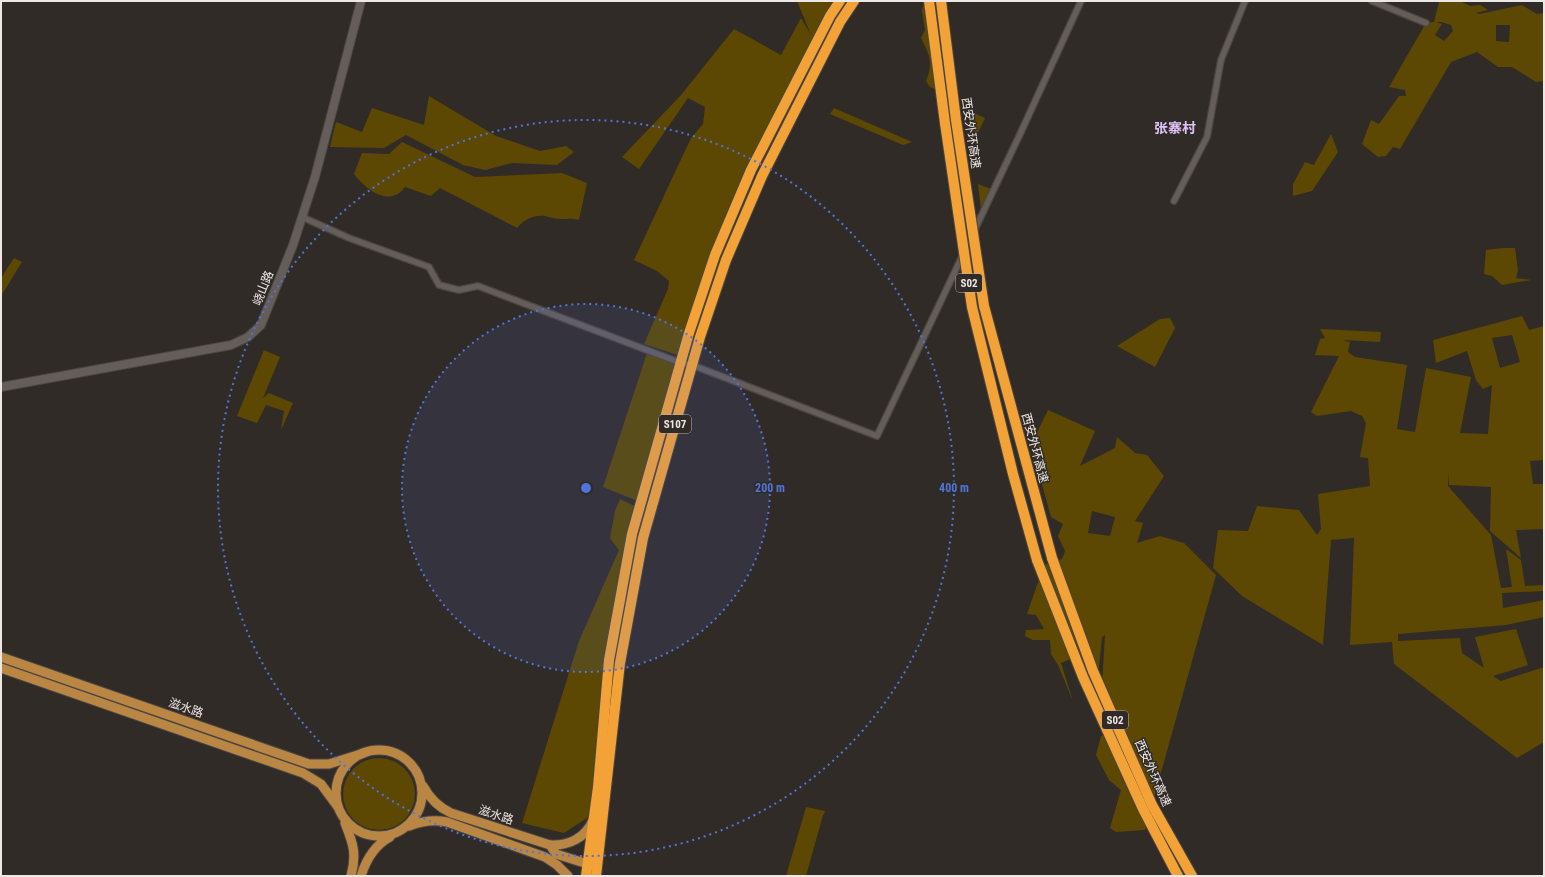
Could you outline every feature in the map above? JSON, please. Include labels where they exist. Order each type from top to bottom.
[{"type":"highway","name":"S107","points":[[593,869],[593,820],[598,787],[609,660],[632,534],[681,363],[715,255],[751,170],[830,16],[840,1]]},
{"type":"highway","name":"S107","points":[[586,876],[593,869],[620,663],[642,546],[692,366],[726,260],[762,176],[840,22],[854,1]]},
{"type":"highway","name":"西安外环高速","points":[[929,1],[972,307],[1013,474],[1037,560],[1083,677],[1143,810],[1178,876]]},
{"type":"highway","name":"西安外环高速","points":[[941,1],[956,120],[984,306],[1052,558],[1094,671],[1152,805],[1192,876]]},
{"type":"main road","name":"滋水路","points":[[1,657],[309,764],[329,764],[364,753]]},
{"type":"main road","name":"滋水路","points":[[1,668],[304,773],[321,784],[338,807]]},
{"type":"main road","points":[[351,876],[354,866],[354,850],[338,807],[335,794],[338,780],[344,767],[354,758],[364,753],[381,750],[394,752],[407,760],[417,771],[422,785],[422,800],[418,814],[408,826],[382,841],[376,848],[366,862],[361,876]]},
{"type":"main road","name":"滋水路","points":[[422,785],[432,800],[444,810],[550,845]]},
{"type":"main road","points":[[344,820],[354,829],[367,835],[381,837],[396,834]]},
{"type":"main road","name":"滋水路","points":[[408,826],[426,821],[440,820],[545,857],[558,865],[568,876]]},
{"type":"main road","points":[[593,820],[589,828],[576,840],[562,844],[550,845],[556,854],[593,869]]},
{"type":"main road","points":[[545,857],[556,854]]},
{"type":"street","name":"峣山路","points":[[1,387],[231,345],[248,337],[261,325],[293,245],[315,177],[361,1]]},
{"type":"street","points":[[302,217],[349,238],[429,267],[439,285],[459,290],[478,286],[877,436],[1021,132],[1081,1]]},
{"type":"street","points":[[1174,201],[1207,136],[1221,60],[1244,1]]},
{"type":"street","points":[[1372,1],[1426,23]]},
{"type":"shaded area","points":[[797,1],[841,1],[753,170],[681,356],[644,344],[668,289],[669,281],[657,271],[634,260],[691,138],[703,124],[705,107],[688,98],[639,169],[622,157],[681,95],[734,29],[781,55],[801,18],[811,35]]},
{"type":"shaded area","points":[[1437,1],[1460,1],[1470,6],[1480,5],[1488,10],[1476,13],[1479,14],[1522,5],[1537,14],[1544,13],[1544,81],[1536,82],[1512,67],[1498,67],[1477,52],[1451,62],[1400,149],[1393,147],[1386,156],[1378,157],[1362,144],[1371,120],[1379,124],[1399,96],[1406,96],[1405,90],[1389,87],[1426,23],[1434,22],[1439,2]],"holes":[[[1436,22],[1451,25],[1453,31],[1444,41],[1435,35],[1442,24]],[[1496,25],[1510,25],[1509,42],[1496,41]]]},
{"type":"shaded area","points":[[923,6],[925,6],[937,90],[930,87],[926,81],[930,69],[930,59],[921,38],[925,30],[922,11]]},
{"type":"shaded area","points":[[429,96],[496,136],[540,151],[566,146],[574,152],[557,165],[512,163],[485,170],[463,165],[406,135],[384,148],[330,147],[336,122],[362,132],[372,108],[424,125]]},
{"type":"shaded area","points":[[834,108],[912,142],[903,145],[830,114]]},
{"type":"shaded area","points":[[969,111],[985,118],[973,143]]},
{"type":"shaded area","points":[[1331,134],[1338,152],[1312,191],[1293,196],[1293,184],[1305,162],[1314,165]]},
{"type":"shaded area","points":[[402,142],[475,177],[562,173],[587,183],[579,220],[537,216],[526,220],[517,228],[440,188],[431,196],[405,187],[399,193],[392,196],[385,196],[371,191],[354,174],[362,153],[389,154]]},
{"type":"shaded area","points":[[978,184],[991,189],[981,210]]},
{"type":"shaded area","points":[[1515,248],[1518,270],[1516,278],[1531,280],[1502,285],[1492,276],[1484,274],[1486,250]]},
{"type":"shaded area","points":[[14,258],[22,262],[1,296],[1,278]]},
{"type":"shaded area","points":[[1522,316],[1529,330],[1544,326],[1544,460],[1530,461],[1533,484],[1544,484],[1544,529],[1516,530],[1521,558],[1490,531],[1491,487],[1449,485],[1449,471],[1448,486],[1491,535],[1501,588],[1512,587],[1506,549],[1521,560],[1525,586],[1544,585],[1544,591],[1502,593],[1503,608],[1544,600],[1544,617],[1506,625],[1398,634],[1398,641],[1460,638],[1462,653],[1484,668],[1475,637],[1516,629],[1528,665],[1493,676],[1501,681],[1544,667],[1544,742],[1517,758],[1394,664],[1392,642],[1350,645],[1354,538],[1331,540],[1323,645],[1242,596],[1213,568],[1218,530],[1248,531],[1257,506],[1299,510],[1317,535],[1321,529],[1318,494],[1370,486],[1368,458],[1360,457],[1366,423],[1362,416],[1351,411],[1317,416],[1311,412],[1339,356],[1315,355],[1320,339],[1325,338],[1320,329],[1381,332],[1380,342],[1343,340],[1350,342],[1348,352],[1355,357],[1407,365],[1397,429],[1415,432],[1426,368],[1471,377],[1460,433],[1488,434],[1492,385],[1483,389],[1476,380],[1467,351],[1436,363],[1433,340]],"holes":[[[1512,335],[1520,362],[1500,368],[1492,338]]]},
{"type":"shaded area","points":[[1170,318],[1175,328],[1155,367],[1117,346],[1160,319]]},
{"type":"shaded area","points":[[264,350],[280,357],[263,398],[269,393],[293,403],[281,430],[284,411],[266,405],[257,423],[237,416]]},
{"type":"shaded area","points":[[648,350],[680,362],[640,502],[603,487]]},
{"type":"shaded area","points":[[1048,410],[1095,431],[1080,466],[1115,448],[1117,437],[1135,453],[1147,455],[1164,476],[1135,521],[1143,523],[1137,543],[1160,536],[1184,543],[1216,575],[1145,830],[1116,832],[1110,828],[1121,790],[1109,780],[1096,755],[1101,736],[1121,728],[1102,685],[1105,635],[1102,637],[1098,677],[1087,652],[1061,663],[1073,701],[1058,665],[1051,654],[1050,640],[1033,640],[1025,636],[1026,630],[1044,629],[1036,615],[1027,614],[1044,565],[1062,559],[1065,551],[1058,536],[1063,524],[1051,517],[1031,445]],"holes":[[[1092,511],[1115,517],[1110,536],[1088,533]]]},
{"type":"shaded area","points":[[620,499],[639,508],[615,621],[590,816],[564,833],[522,823],[579,641],[619,550],[610,538],[615,511]]},
{"type":"shaded area","points":[[372,758],[386,758],[393,760],[405,768],[413,780],[415,794],[413,808],[405,820],[393,828],[386,830],[372,830],[365,828],[353,820],[345,808],[343,801],[343,787],[345,780],[353,768],[365,760]]},
{"type":"shaded area","points":[[806,807],[825,811],[806,876],[786,876]]},
{"type":"district","name":"张寨村","points":[[1175,128]]}]
